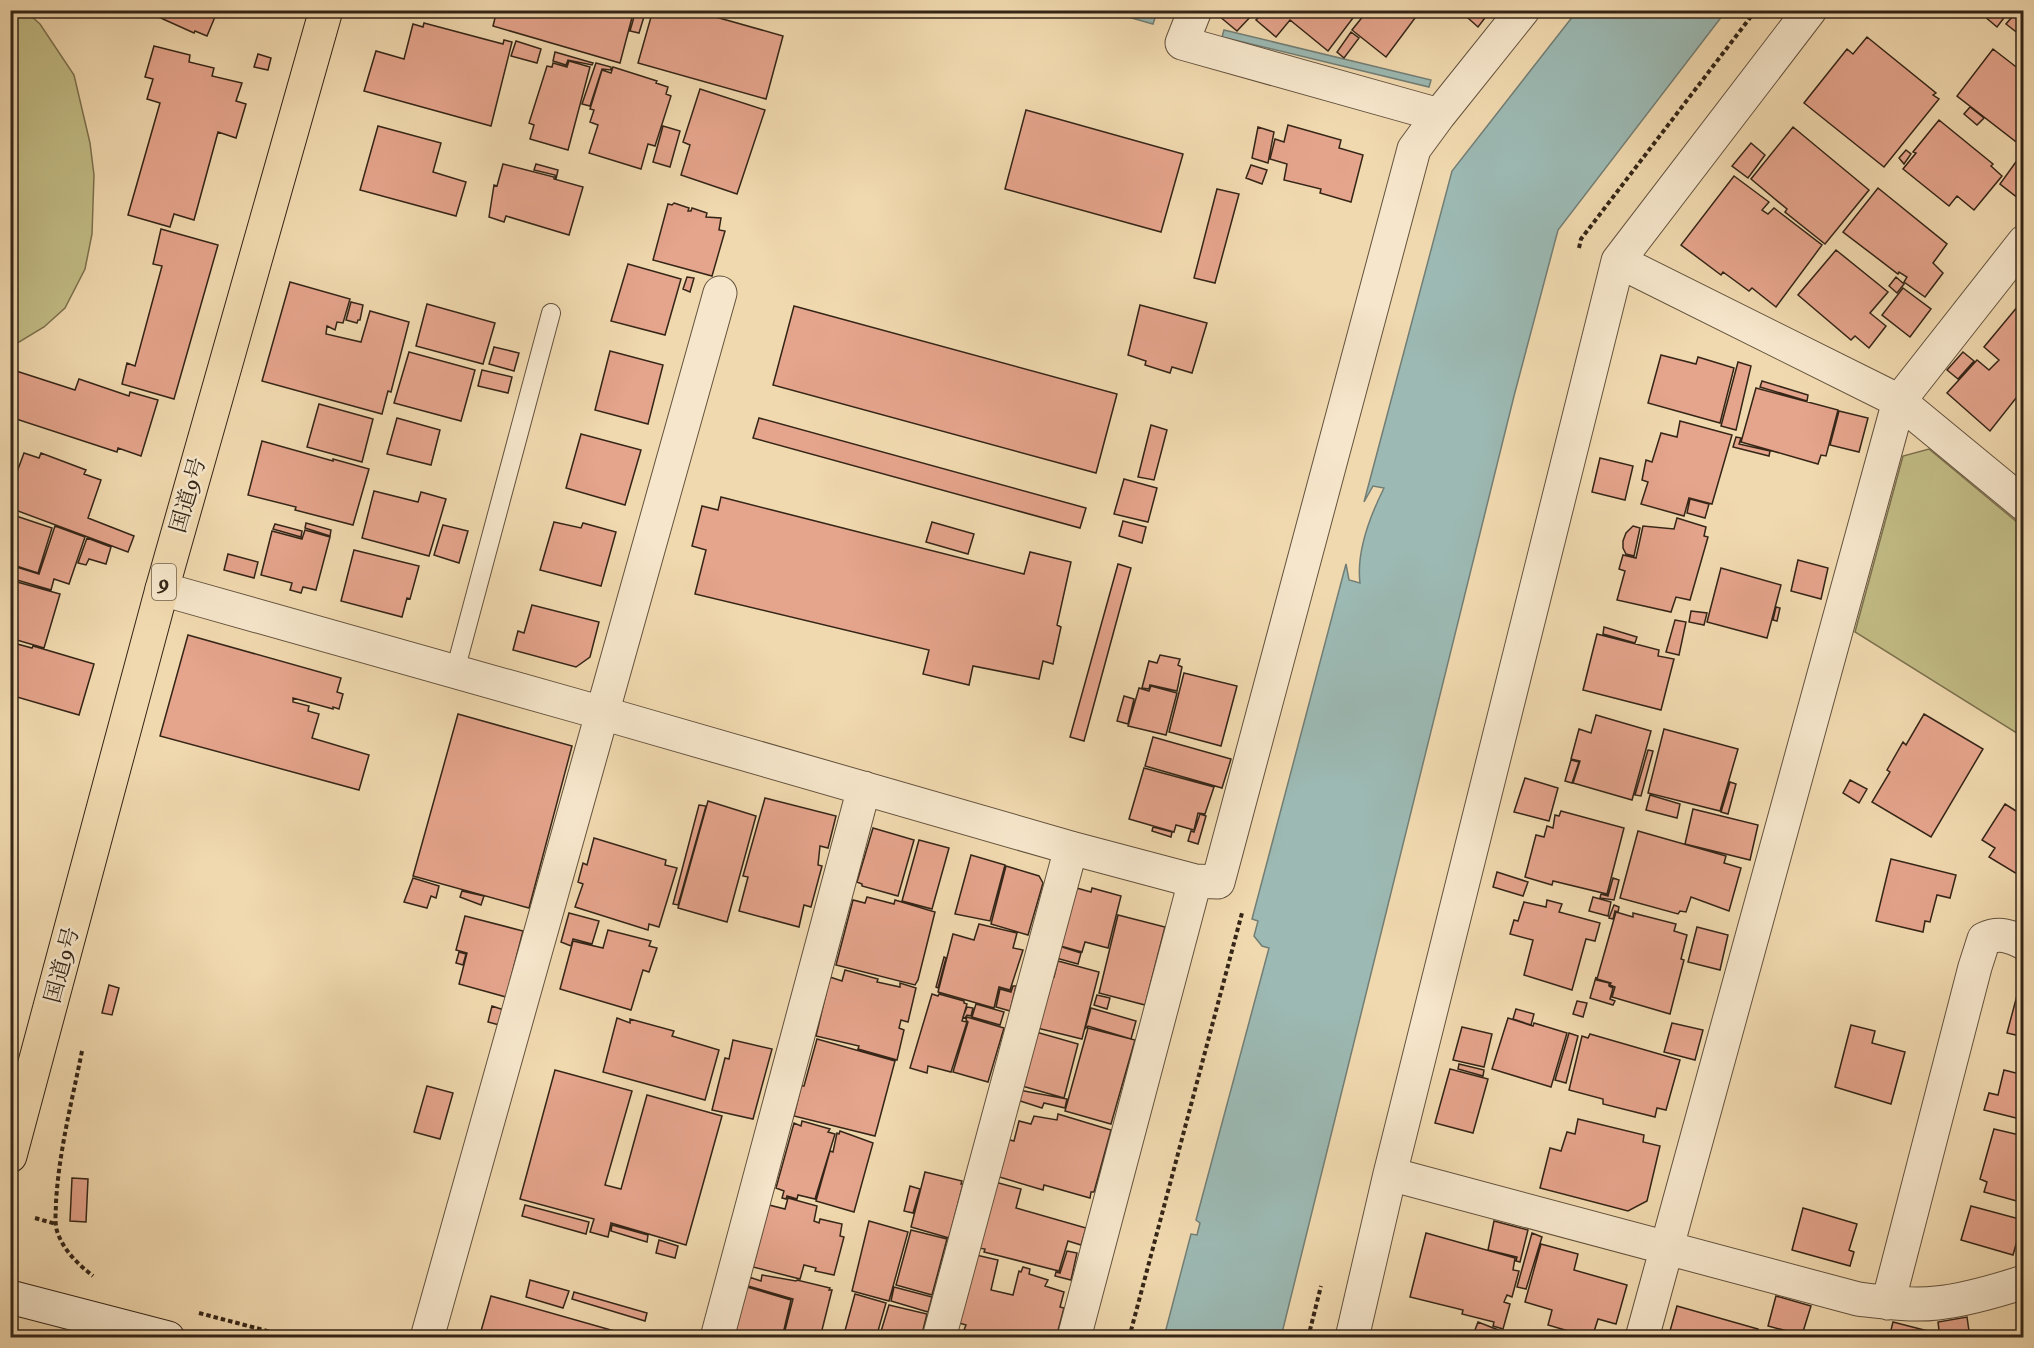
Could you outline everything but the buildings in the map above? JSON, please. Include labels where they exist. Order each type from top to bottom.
[{"type":"highway","name":"国道9号","points":[[10,1156],[162,589],[326,10]]},
{"type":"street","points":[[1195,10],[1182,43],[1438,115]]},
{"type":"street","points":[[162,589],[1071,848],[1194,881],[1218,882],[1414,149],[1438,115],[1523,10]]},
{"type":"street","points":[[1352,1338],[1390,1174],[1618,261],[1810,10]]},
{"type":"street","points":[[1642,1338],[1899,401],[2024,242]]},
{"type":"street","points":[[1618,261],[1899,401],[2024,504]]},
{"type":"street","points":[[427,1338],[720,293]]},
{"type":"street","points":[[717,1338],[864,788]]},
{"type":"street","points":[[939,1338],[1071,848]]},
{"type":"street","points":[[1074,1338],[1194,881]]},
{"type":"street","points":[[1888,1303],[1984,939],[1994,934],[2007,935],[2024,943]]},
{"type":"street","points":[[1390,1174],[1858,1299],[1888,1303],[1936,1303],[2024,1282]]},
{"type":"street","points":[[10,1297],[168,1338]]},
{"type":"lane","points":[[455,671],[551,313]]},
{"type":"path","points":[[82,1050],[58,1175],[56,1224],[57,1231],[70,1255],[100,1281]]},
{"type":"path","points":[[36,1218],[56,1224]]},
{"type":"path","points":[[191,1311],[294,1338]]},
{"type":"shaded area","points":[[24,10],[40,24],[74,75],[90,143],[94,175],[92,234],[85,269],[65,308],[44,327],[11,347],[10,11]]},
{"type":"shaded area","points":[[1929,449],[2023,527],[2023,737],[1855,632],[1903,456]]},
{"type":"water","points":[[1107,11],[1141,11],[1156,15],[1153,24]]},
{"type":"water","points":[[1577,11],[1726,11],[1558,230],[1514,396],[1281,1337],[1164,1337],[1191,1234],[1197,1235],[1200,1223],[1196,1220],[1269,948],[1262,946],[1254,936],[1258,921],[1252,919],[1346,564],[1349,580],[1360,583],[1362,546],[1369,522],[1384,488],[1373,486],[1364,502],[1452,171]]},
{"type":"water","points":[[1224,30],[1431,80],[1429,87],[1222,37]]}]
